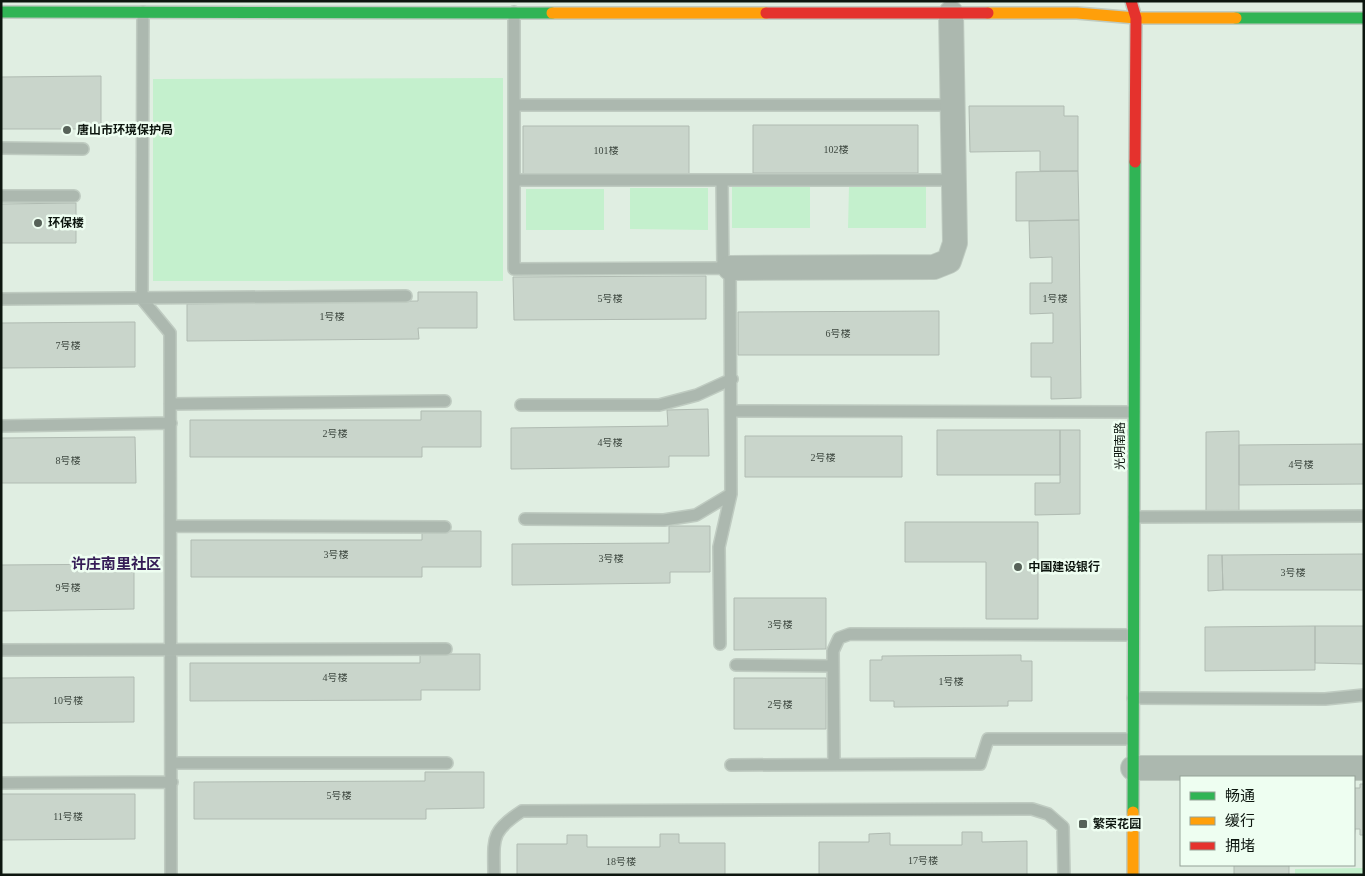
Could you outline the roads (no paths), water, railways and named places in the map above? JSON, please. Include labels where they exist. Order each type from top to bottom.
[{"type":"main road","points":[[1131,1],[1136,18]]},
{"type":"main road","points":[[1136,18],[1143,1]]},
{"type":"main road","points":[[1,12],[951,13],[1077,14],[1136,18],[1364,18]]},
{"type":"main road","name":"光明南路","points":[[1133,875],[1136,18]]},
{"type":"street","points":[[727,268],[934,267],[949,261],[954,244],[951,13]]},
{"type":"street","points":[[1133,768],[1364,768]]},
{"type":"lane","points":[[143,12],[142,299],[170,333],[171,875]]},
{"type":"lane","points":[[514,12],[514,269],[727,268]]},
{"type":"lane","points":[[514,105],[952,105]]},
{"type":"lane","points":[[1,148],[83,149]]},
{"type":"lane","points":[[514,180],[953,180]]},
{"type":"lane","points":[[720,644],[719,547],[731,494],[732,379],[722,180]]},
{"type":"lane","points":[[1,196],[74,196]]},
{"type":"lane","points":[[1,299],[406,296]]},
{"type":"lane","points":[[522,404],[659,405],[696,394],[732,379]]},
{"type":"lane","points":[[170,404],[445,401]]},
{"type":"lane","points":[[731,411],[1134,412]]},
{"type":"lane","points":[[1,426],[171,423]]},
{"type":"lane","points":[[525,519],[664,520],[696,515],[731,494]]},
{"type":"lane","points":[[1134,516],[1364,516]]},
{"type":"lane","points":[[171,526],[445,527]]},
{"type":"lane","points":[[834,764],[833,651],[839,638],[850,634],[1133,635]]},
{"type":"lane","points":[[1,650],[446,649]]},
{"type":"lane","points":[[736,665],[833,666]]},
{"type":"lane","points":[[1133,698],[1325,699],[1364,695]]},
{"type":"lane","points":[[731,765],[980,764],[988,739],[1132,739]]},
{"type":"lane","points":[[172,763],[447,763]]},
{"type":"lane","points":[[1,783],[172,782]]},
{"type":"lane","points":[[494,875],[494,841],[503,823],[522,811],[1002,809],[1032,809],[1048,814],[1063,827],[1064,875]]},
{"type":"place","name":"唐山市环境保护局","points":[[67,130]]},
{"type":"place","name":"环保楼","points":[[38,223]]},
{"type":"place","name":"中国建设银行","points":[[1018,567]]},
{"type":"place","name":"繁荣花园","points":[[1083,824]]},
{"type":"district","name":"许庄南里社区","points":[[116,564]]}]
